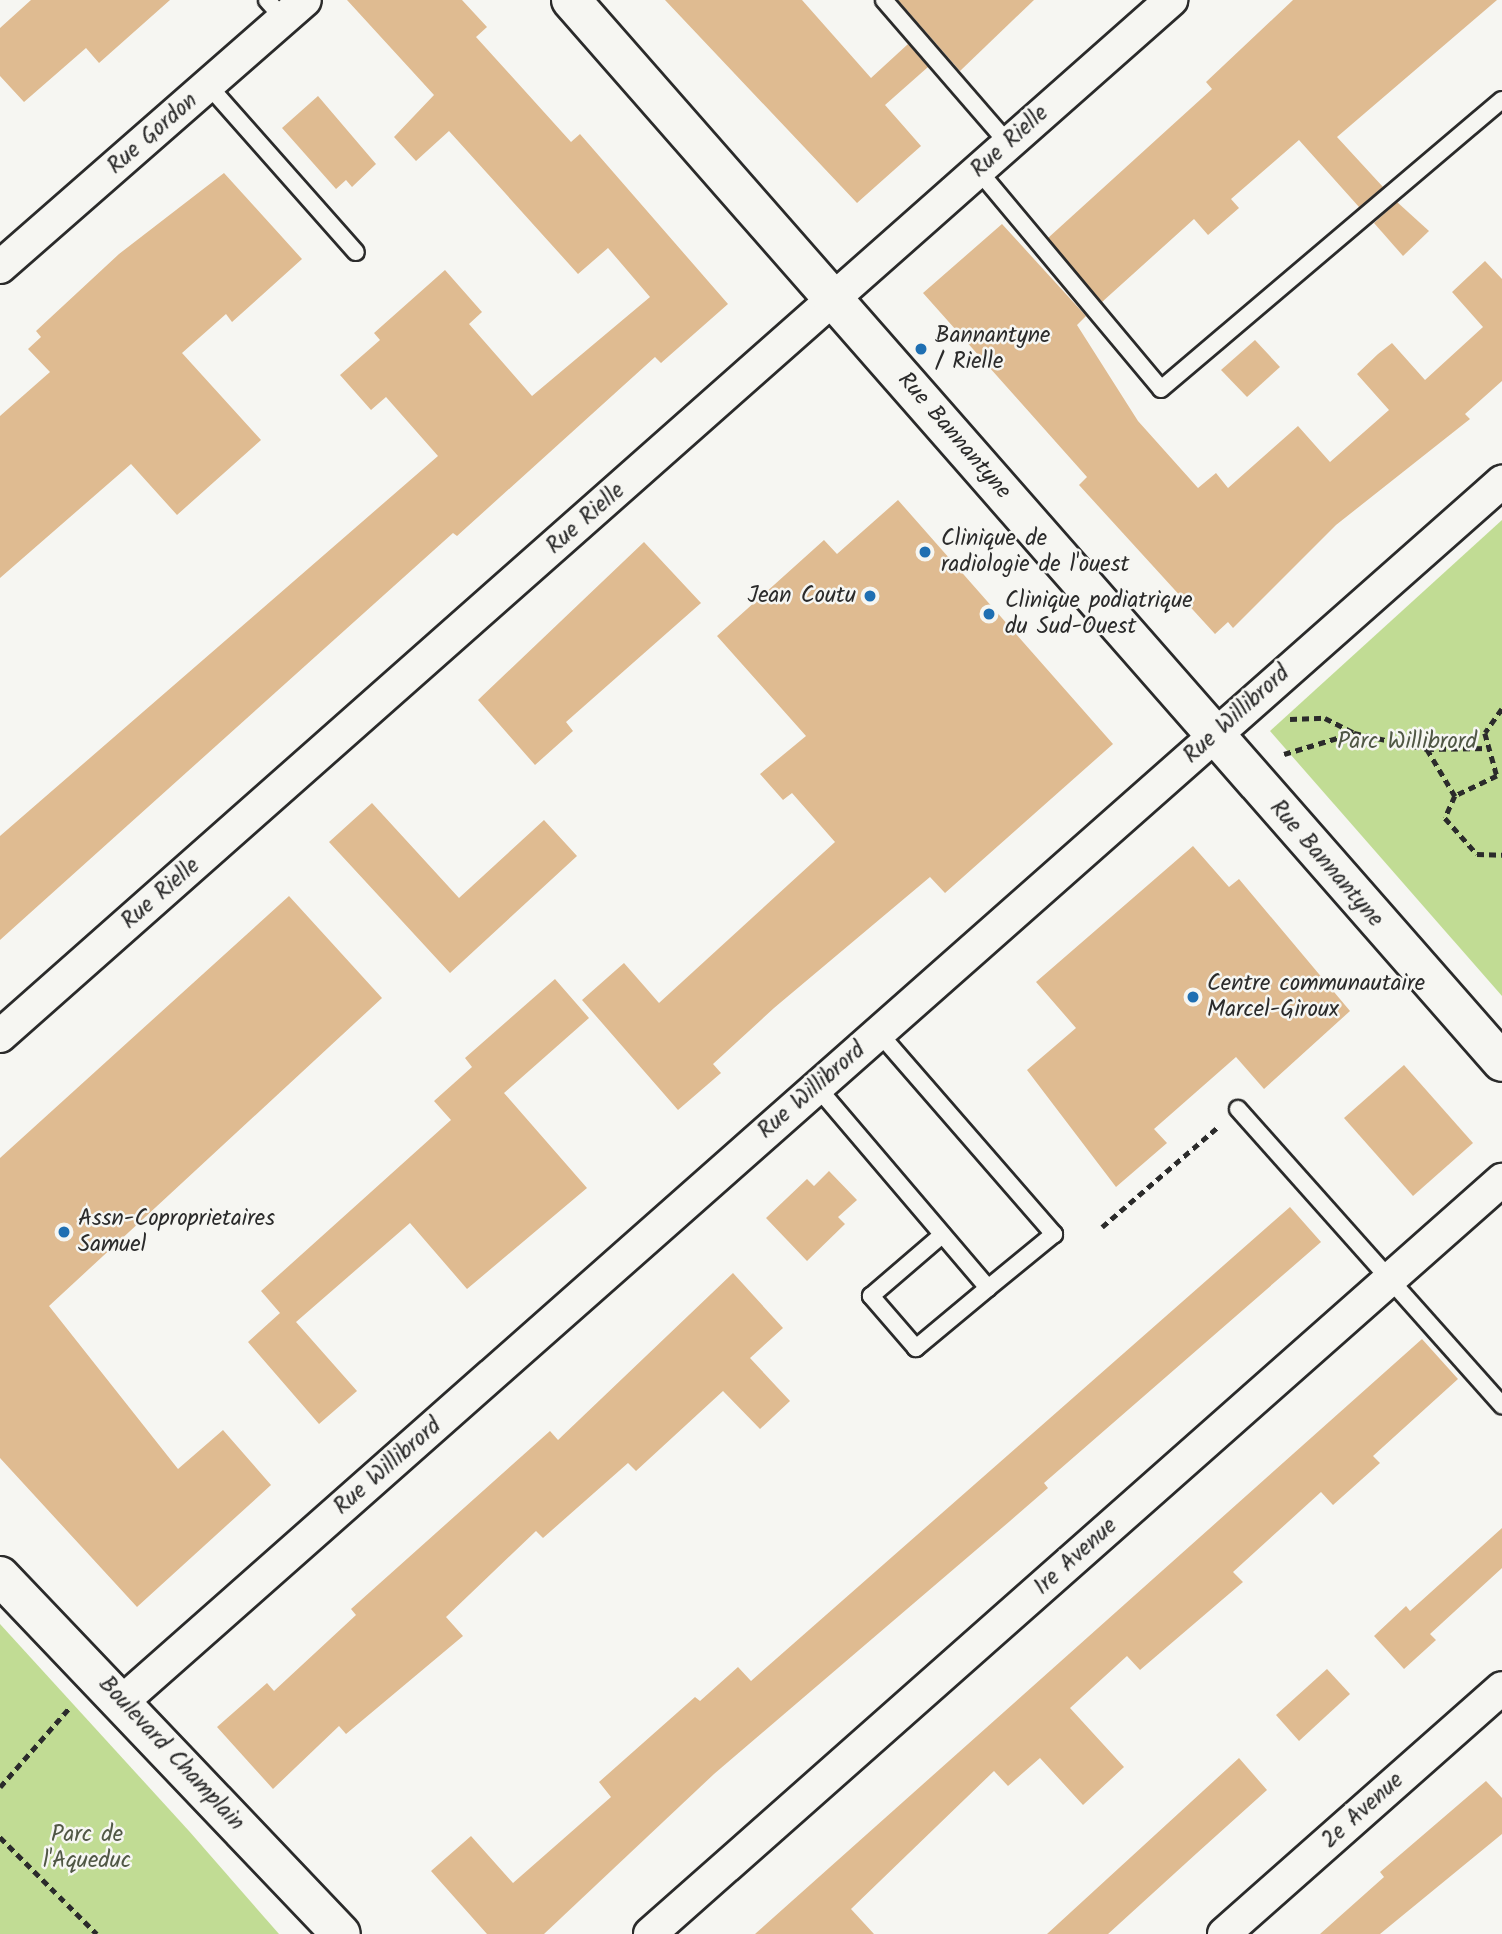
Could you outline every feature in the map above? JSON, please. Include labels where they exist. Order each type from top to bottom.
[{"type":"street","name":"Rue Bannantyne","points":[[571,0],[1502,1062]]},
{"type":"street","name":"Rue Rielle","points":[[0,1036],[1171,0]]},
{"type":"street","name":"Rue Gordon","points":[[0,268],[208,85],[285,6]]},
{"type":"street","name":"Rue Willibrord","points":[[123,1701],[1502,482]]},
{"type":"street","name":"1re Avenue","points":[[650,1934],[1502,1180]]},
{"type":"street","name":"Boulevard Champlain","points":[[0,1576],[123,1701],[341,1934]]},
{"type":"street","name":"2e Avenue","points":[[1224,1934],[1502,1688]]},
{"type":"lane","points":[[884,0],[1008,143]]},
{"type":"lane","points":[[208,85],[356,251]]},
{"type":"lane","points":[[978,170],[1161,389],[1502,100]]},
{"type":"lane","points":[[879,1033],[1054,1234],[916,1348],[871,1296],[942,1235]]},
{"type":"lane","points":[[817,1087],[988,1288]]},
{"type":"lane","points":[[1238,1109],[1502,1405]]},
{"type":"path","points":[[1502,709],[1485,733],[1500,769],[1497,776],[1455,796],[1445,818],[1451,830],[1477,854],[1502,855]]},
{"type":"path","points":[[1279,719],[1325,719],[1354,733],[1427,749],[1489,748]]},
{"type":"path","points":[[1283,754],[1354,733]]},
{"type":"path","points":[[1427,749],[1455,796]]},
{"type":"path","points":[[1102,1227],[1238,1109]]},
{"type":"path","points":[[0,1787],[73,1704]]},
{"type":"path","points":[[0,1837],[97,1934]]},
{"type":"green space","name":"Parc Willibrord","points":[[1502,520],[1502,996],[1270,731]]},
{"type":"green space","name":"Parc de l'Aqueduc","points":[[0,1624],[189,1831],[279,1934],[0,1934]]},
{"type":"building","points":[[31,0],[170,0],[99,63],[86,48],[24,102],[0,76],[0,28]]},
{"type":"building","points":[[347,0],[462,0],[487,27],[476,37],[571,142],[580,134],[728,304],[661,363],[655,357],[457,536],[453,533],[0,940],[0,836],[438,456],[386,397],[371,410],[340,375],[380,340],[374,333],[445,270],[482,312],[469,324],[532,396],[650,297],[608,248],[578,274],[449,131],[416,161],[394,137],[434,95]]},
{"type":"building","points":[[665,0],[802,0],[871,78],[908,44],[928,67],[885,105],[921,146],[857,203]]},
{"type":"building","points":[[898,0],[1034,0],[960,71]]},
{"type":"building","points":[[1293,0],[1497,0],[1337,137],[1383,187],[1359,207],[1299,140],[1231,199],[1239,208],[1208,235],[1194,219],[1102,302],[1048,238],[1212,89],[1206,82]]},
{"type":"building","points":[[318,96],[376,164],[352,187],[346,180],[336,189],[282,128]]},
{"type":"building","points":[[224,173],[302,259],[232,322],[226,314],[182,353],[261,440],[177,515],[131,464],[0,578],[0,416],[50,372],[28,349],[41,337],[36,331],[119,254]]},
{"type":"building","points":[[1397,202],[1429,231],[1403,256],[1374,223]]},
{"type":"building","points":[[1002,224],[1086,316],[1077,325],[1138,421],[1198,488],[1216,473],[1228,488],[1298,426],[1330,462],[1389,410],[1357,374],[1378,354],[1392,343],[1425,380],[1483,327],[1452,292],[1485,261],[1502,279],[1502,381],[1465,414],[1470,419],[1336,525],[1233,628],[1228,622],[1215,634],[1079,485],[1087,477],[923,293]]},
{"type":"building","points":[[1255,340],[1280,367],[1247,397],[1221,370]]},
{"type":"building","points":[[898,500],[1113,744],[945,893],[930,877],[774,1008],[713,1064],[721,1073],[678,1110],[582,1000],[624,963],[659,1003],[835,842],[792,793],[783,800],[760,774],[806,736],[717,636],[824,540],[837,554]]},
{"type":"building","points":[[644,542],[701,603],[566,722],[573,731],[535,765],[478,700]]},
{"type":"building","points":[[372,803],[459,898],[544,820],[577,856],[450,973],[329,842]]},
{"type":"building","name":"Centre communautaire Marcel-Giroux","points":[[1193,846],[1229,887],[1239,879],[1350,1011],[1264,1089],[1236,1057],[1154,1129],[1167,1143],[1116,1187],[1027,1070],[1076,1028],[1036,982]]},
{"type":"building","name":"Assn-Coproprietaires Samuel","points":[[289,896],[382,998],[49,1306],[178,1469],[223,1430],[271,1485],[137,1607],[0,1458],[0,1158]]},
{"type":"building","points":[[555,979],[589,1018],[504,1093],[587,1188],[467,1289],[410,1223],[296,1322],[357,1391],[319,1424],[248,1342],[280,1313],[261,1291],[451,1120],[434,1101],[472,1067],[465,1058]]},
{"type":"building","points":[[1404,1065],[1473,1143],[1413,1196],[1344,1118]]},
{"type":"building","points":[[829,1171],[857,1200],[838,1217],[845,1224],[807,1261],[766,1218],[807,1179],[814,1186]]},
{"type":"building","points":[[1290,1207],[1321,1242],[1044,1483],[1048,1488],[714,1774],[544,1934],[487,1934],[431,1871],[471,1836],[513,1883],[611,1797],[599,1782],[695,1697],[700,1701],[738,1667],[751,1681]]},
{"type":"building","points":[[733,1273],[783,1328],[750,1358],[790,1401],[760,1429],[723,1391],[636,1471],[628,1463],[543,1538],[536,1531],[446,1617],[463,1636],[346,1734],[339,1726],[273,1789],[217,1727],[267,1683],[274,1691],[356,1615],[351,1609],[550,1431],[558,1440]]},
{"type":"building","points":[[1422,1339],[1458,1379],[1373,1456],[1380,1463],[1333,1505],[1321,1492],[1233,1572],[1243,1582],[1140,1670],[1127,1656],[1070,1708],[1124,1767],[1083,1805],[1040,1758],[1008,1786],[994,1771],[851,1909],[874,1934],[755,1934]]},
{"type":"building","points":[[1502,1528],[1502,1568],[1430,1634],[1436,1640],[1404,1669],[1374,1636],[1406,1606],[1410,1611]]},
{"type":"building","points":[[1327,1669],[1350,1694],[1299,1741],[1276,1715]]},
{"type":"building","points":[[1239,1758],[1267,1790],[1108,1934],[1047,1934]]},
{"type":"building","points":[[1486,1781],[1502,1798],[1502,1834],[1380,1934],[1320,1934],[1384,1877],[1380,1872]]},
{"type":"place","name":"Bannantyne / Rielle","points":[[921,349]]},
{"type":"place","name":"Clinique de radiologie de l'ouest","points":[[925,552]]},
{"type":"place","name":"Jean Coutu","points":[[870,596]]},
{"type":"place","name":"Clinique podiatrique du Sud-Ouest","points":[[989,614]]},
{"type":"place","name":"Centre communautaire Marcel-Giroux","points":[[1193,997]]},
{"type":"place","name":"Assn-Coproprietaires Samuel","points":[[64,1232]]}]
